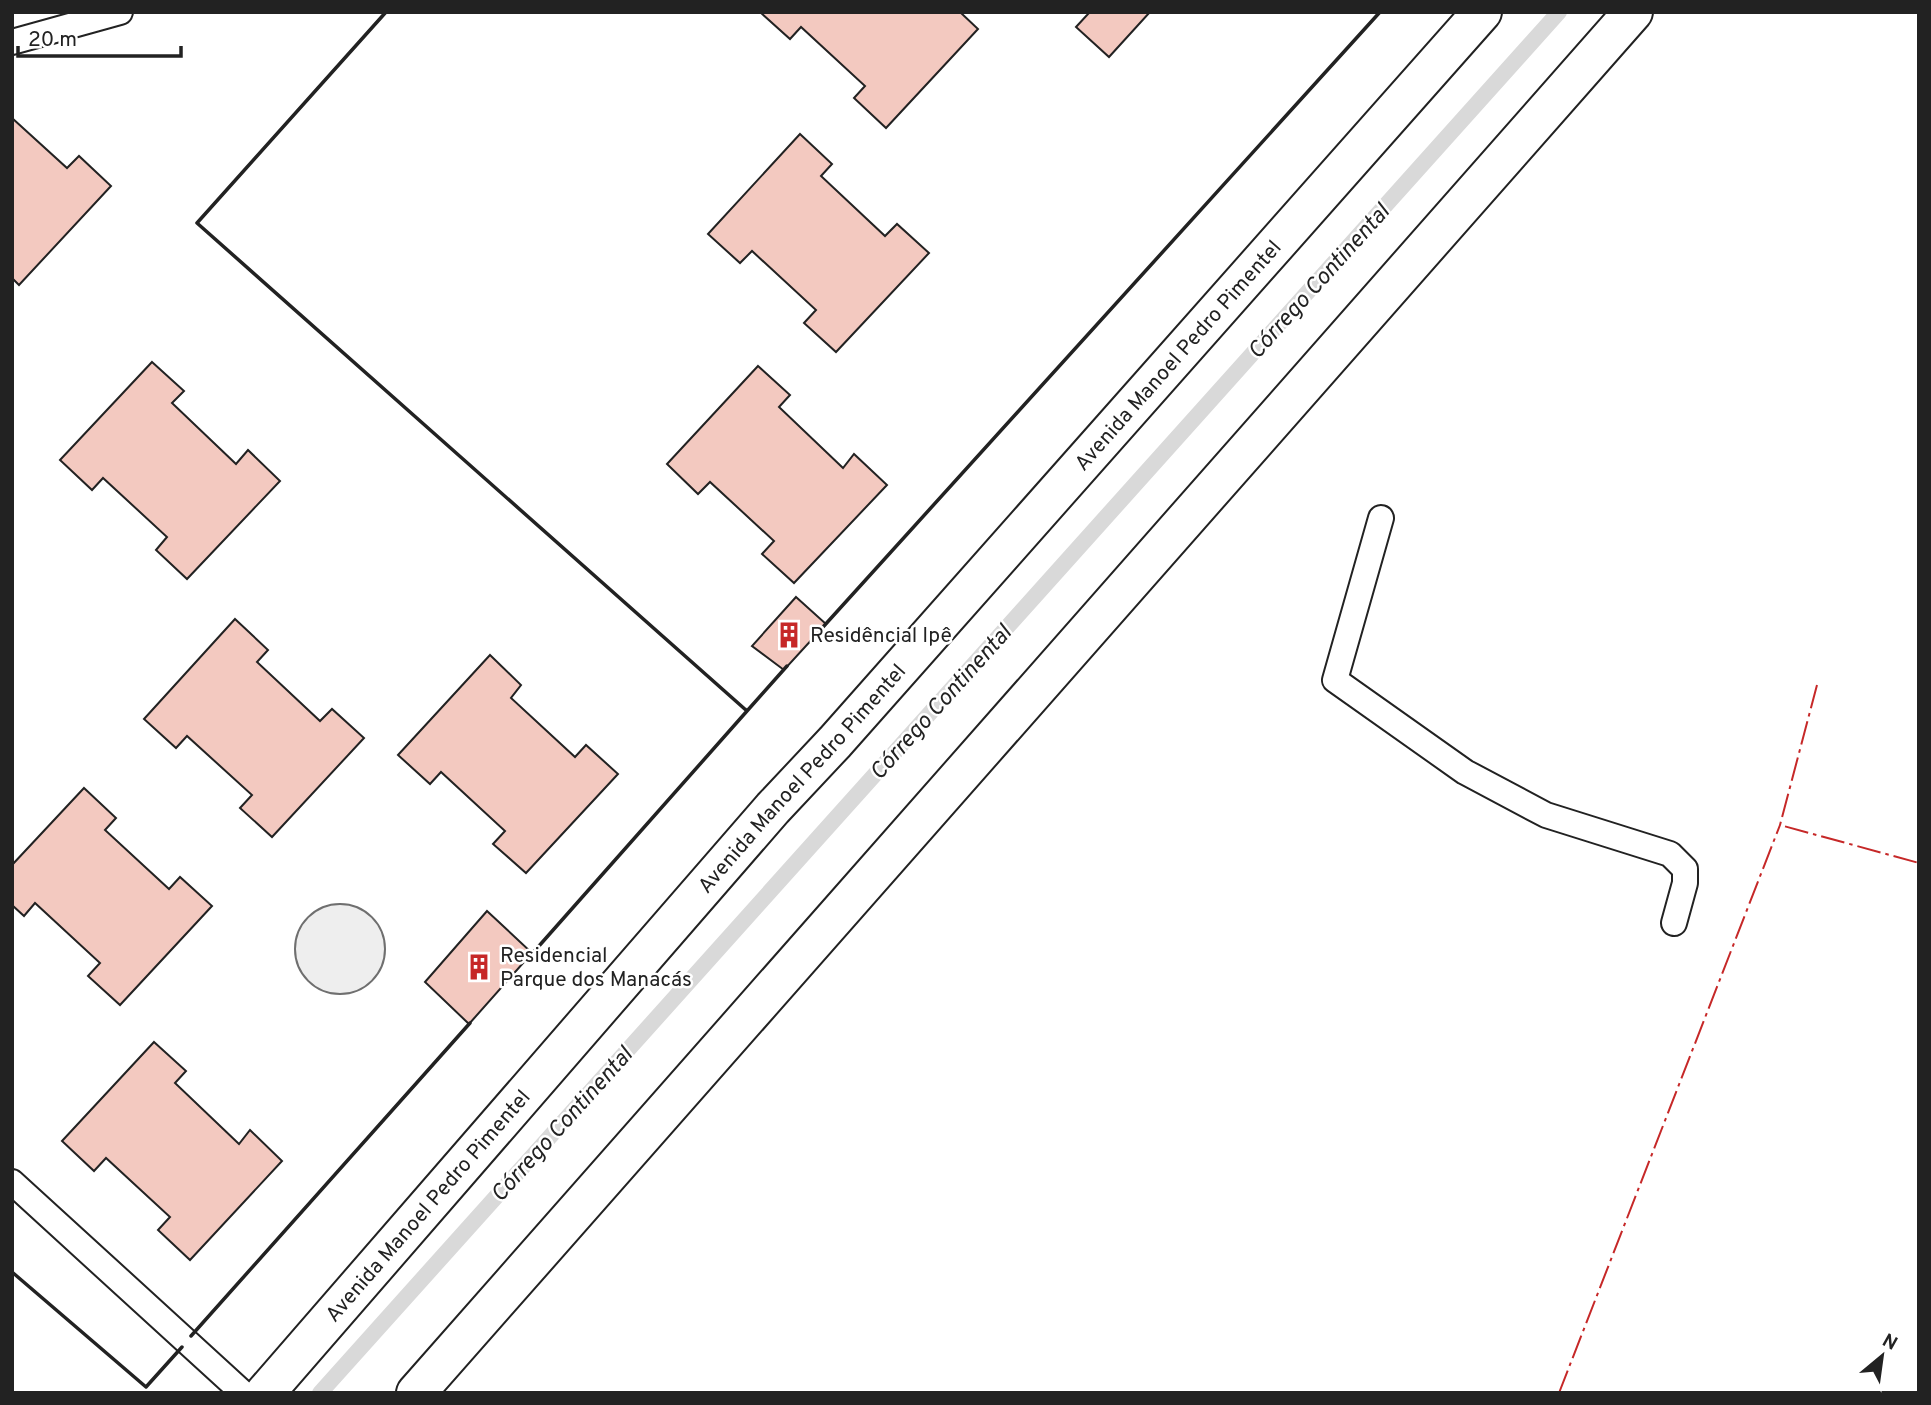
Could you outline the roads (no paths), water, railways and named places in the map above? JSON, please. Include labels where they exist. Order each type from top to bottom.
[{"type":"main road","name":"Avenida Manoel Pedro Pimentel","points":[[265,1393],[773,808],[854,721],[1482,12]]},
{"type":"main road","points":[[416,1393],[1633,12]]},
{"type":"lane","points":[[12,42],[120,12]]},
{"type":"lane","points":[[1381,518],[1335,680],[1465,772],[1546,815],[1670,854],[1685,869],[1685,883],[1674,923]]},
{"type":"lane","points":[[12,1182],[243,1393]]},
{"type":"waterway","name":"Córrego Continental","points":[[320,1393],[1559,12]]},
{"type":"place","name":"Residêncial Ipê","points":[[789,635]]},
{"type":"place","name":"Residencial Parque dos Manacás","points":[[479,967]]}]
